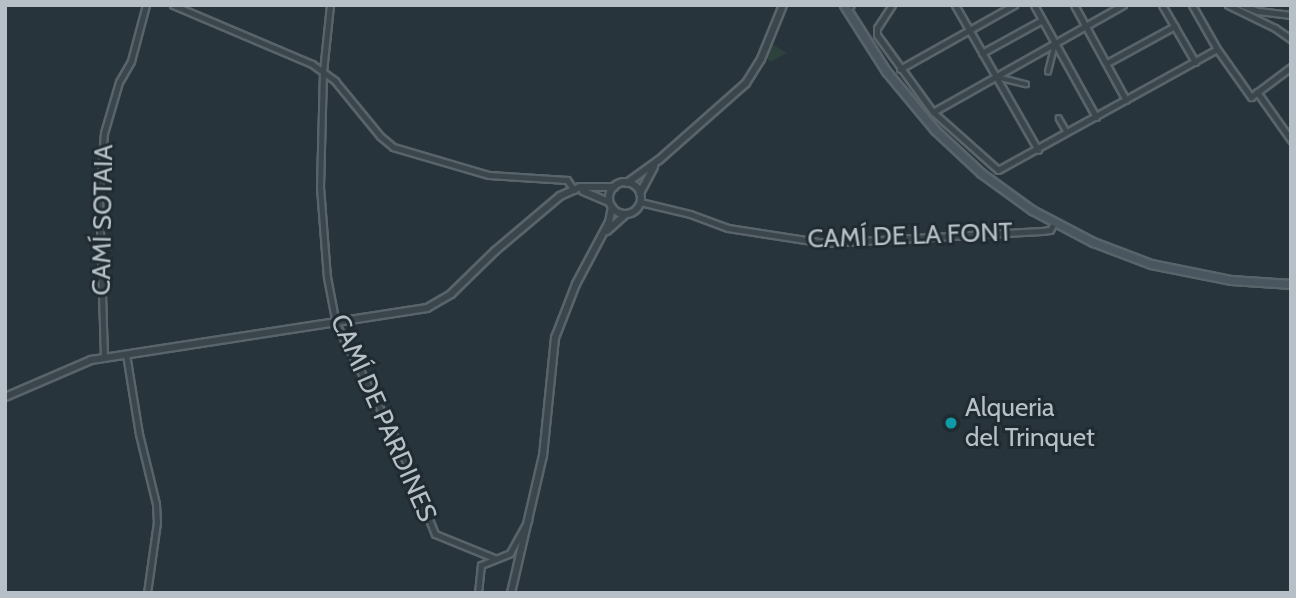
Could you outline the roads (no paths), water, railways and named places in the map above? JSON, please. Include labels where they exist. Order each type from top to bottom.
[{"type":"main road","points":[[848,6],[886,71],[935,130],[990,181],[1052,226],[1111,250],[1176,271],[1231,280],[1291,284]]},
{"type":"street","name":"CAMÍ SOTAIA","points":[[104,357],[99,196],[102,143],[119,82],[131,61],[146,5]]},
{"type":"street","points":[[173,5],[323,72],[393,147],[489,175],[567,180],[574,190],[596,194],[627,214]]},
{"type":"street","name":"CAMÍ DE PARDINES","points":[[330,5],[323,72],[320,187],[327,277],[336,324],[399,445],[435,534],[494,558]]},
{"type":"street","points":[[5,397],[80,364],[104,357],[336,324],[402,313],[438,303],[553,201],[574,190],[614,187],[627,183],[659,160],[750,77],[783,5]]},
{"type":"street","points":[[892,5],[877,28],[877,35],[933,112],[993,169],[1001,170],[1217,49]]},
{"type":"street","points":[[955,5],[1038,150]]},
{"type":"street","points":[[992,5],[997,14]]},
{"type":"street","points":[[900,69],[1014,5]]},
{"type":"street","points":[[1034,5],[1096,117]]},
{"type":"street","points":[[1074,5],[1126,100]]},
{"type":"street","points":[[933,112],[1123,5]]},
{"type":"street","points":[[1162,5],[1195,62]]},
{"type":"street","points":[[1192,5],[1217,49],[1251,97],[1291,67]]},
{"type":"street","points":[[1228,5],[1291,39]]},
{"type":"street","points":[[1242,5],[1263,12],[1291,15]]},
{"type":"street","points":[[982,52],[1042,20]]},
{"type":"street","points":[[1107,63],[1175,26]]},
{"type":"street","points":[[1048,72],[1055,43]]},
{"type":"street","points":[[995,77],[1026,84]]},
{"type":"street","points":[[1257,92],[1291,140]]},
{"type":"street","points":[[1059,118],[1068,134]]},
{"type":"street","points":[[599,240],[627,214],[634,211],[640,202],[640,193],[659,160]]},
{"type":"street","points":[[627,183],[634,185],[640,193]]},
{"type":"street","points":[[511,593],[543,456],[555,338],[576,284],[609,222],[614,187]]},
{"type":"street","name":"CAMÍ DE LA FONT","points":[[640,202],[690,214],[728,228],[825,243],[1052,226]]},
{"type":"street","points":[[127,354],[139,434],[156,504],[157,522],[147,593]]},
{"type":"street","points":[[480,568],[484,562],[510,552],[528,520]]},
{"type":"street","points":[[476,551],[480,568],[478,593]]},
{"type":"place","name":"Alqueria del Trinquet","points":[[951,423]]}]
